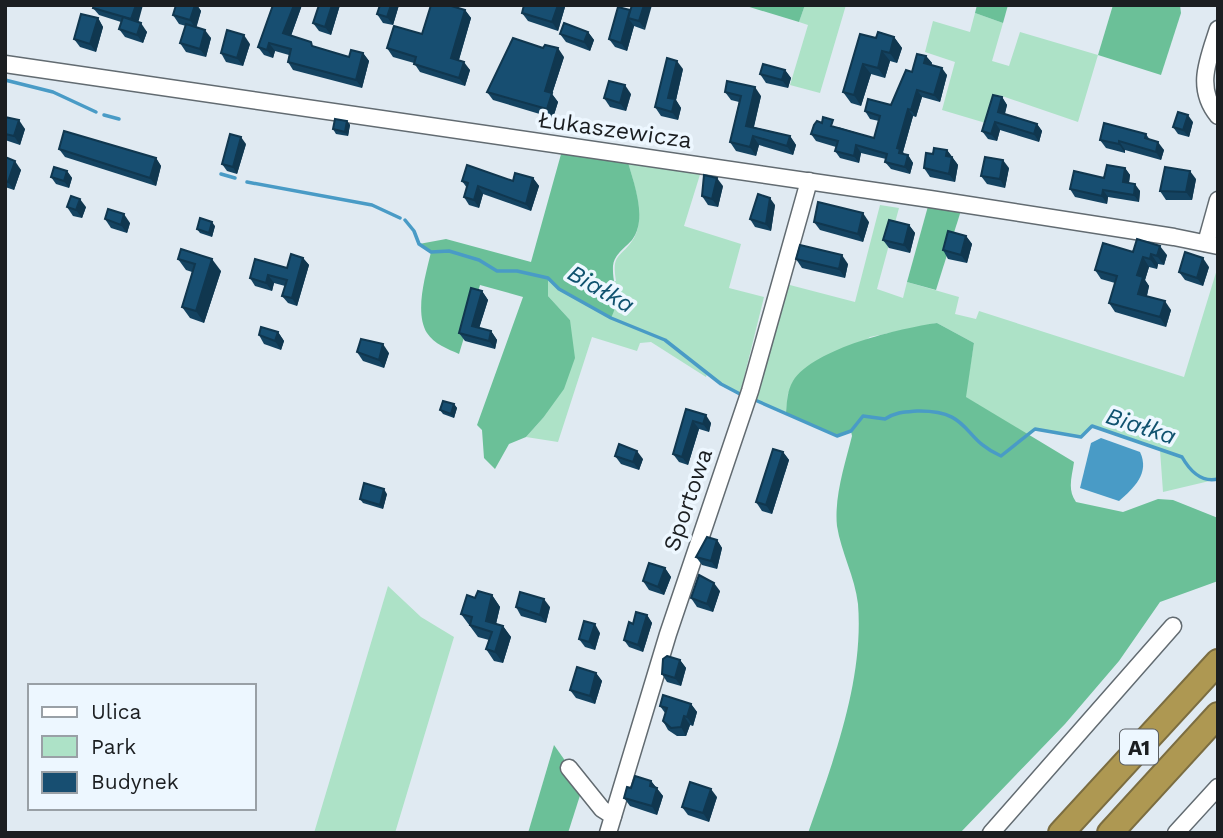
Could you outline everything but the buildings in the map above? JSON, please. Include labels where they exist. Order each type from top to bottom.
[{"type":"highway","name":"A1","points":[[1061,833],[1218,662]]},
{"type":"highway","name":"A1","points":[[1110,833],[1218,715]]},
{"type":"street","points":[[1218,29],[1203,78],[1208,104],[1218,116]]},
{"type":"street","name":"Łukaszewicza","points":[[5,64],[809,181],[1212,245]]},
{"type":"street","name":"Sportowa","points":[[608,833],[700,533],[750,391],[809,181]]},
{"type":"street","points":[[1212,245],[1218,200]]},
{"type":"street","points":[[991,833],[1173,626]]},
{"type":"street","points":[[569,768],[602,809],[613,816]]},
{"type":"street","points":[[1176,833],[1218,787]]},
{"type":"green space","points":[[743,5],[805,5],[799,22]]},
{"type":"green space","points":[[805,5],[846,5],[820,93],[790,85],[808,25],[799,22]]},
{"type":"green space","points":[[977,5],[1008,5],[1003,23],[975,13]]},
{"type":"green space","points":[[1113,5],[1180,5],[1181,13],[1161,75],[1098,55]]},
{"type":"green space","points":[[975,13],[1003,23],[992,61],[1009,66],[1020,32],[1098,55],[1078,122],[999,95],[989,124],[942,110],[955,62],[925,52],[933,21],[970,32]]},
{"type":"green space","points":[[563,147],[626,155],[638,198],[637,231],[614,262],[616,304],[611,318],[559,290],[548,280],[548,296],[570,320],[575,358],[564,389],[526,437],[509,444],[495,469],[484,458],[482,430],[477,425],[523,297],[480,285],[459,354],[446,348],[430,337],[423,324],[422,293],[431,252],[419,244],[446,239],[531,262]]},
{"type":"green space","points":[[626,155],[703,165],[684,226],[741,244],[729,288],[764,297],[740,394],[707,374],[706,377],[651,342],[640,343],[637,351],[592,337],[558,442],[526,437],[543,418],[570,320],[548,296],[548,278],[616,281],[616,260],[638,229],[639,208]]},
{"type":"green space","points":[[930,199],[963,204],[936,290],[907,282]]},
{"type":"green space","points":[[880,205],[899,208],[877,289],[903,298],[907,282],[959,297],[955,314],[976,319],[979,311],[1184,377],[1218,266],[1218,479],[1163,492],[1160,450],[1092,426],[1081,437],[1036,429],[1028,435],[965,397],[974,343],[937,323],[870,337],[788,393],[786,413],[755,400],[786,284],[855,302]]},
{"type":"green space","points":[[937,323],[974,343],[966,397],[1074,462],[1071,488],[1076,502],[1123,512],[1158,499],[1173,500],[1218,518],[1218,581],[1160,602],[1119,661],[1065,724],[960,833],[808,833],[845,721],[856,662],[858,604],[839,536],[836,515],[852,436],[851,431],[837,436],[786,413],[788,393],[793,381],[804,369],[838,349],[881,335]]},
{"type":"green space","points":[[388,586],[421,617],[454,637],[395,833],[314,833]]},
{"type":"green space","points":[[554,745],[583,786],[568,833],[528,833]]},
{"type":"water","points":[[1101,438],[1140,452],[1143,460],[1139,480],[1119,501],[1080,488],[1091,443]]},
{"type":"waterway","name":"Białka","points":[[5,80],[53,92],[96,112]]},
{"type":"waterway","name":"Białka","points":[[104,115],[119,119]]},
{"type":"waterway","name":"Białka","points":[[221,174],[235,178]]},
{"type":"waterway","name":"Białka","points":[[247,182],[372,205],[400,218]]},
{"type":"waterway","name":"Białka","points":[[405,220],[414,231],[419,244],[431,252],[449,251],[479,260],[497,271],[517,271],[548,278],[559,289],[611,318],[665,340],[721,384],[740,394]]},
{"type":"waterway","name":"Białka","points":[[755,400],[837,436],[851,431],[863,416],[885,419],[904,412],[935,412],[957,420],[979,442],[1001,456],[1035,429],[1081,437],[1092,426],[1182,457],[1197,475],[1206,479],[1218,479]]}]
